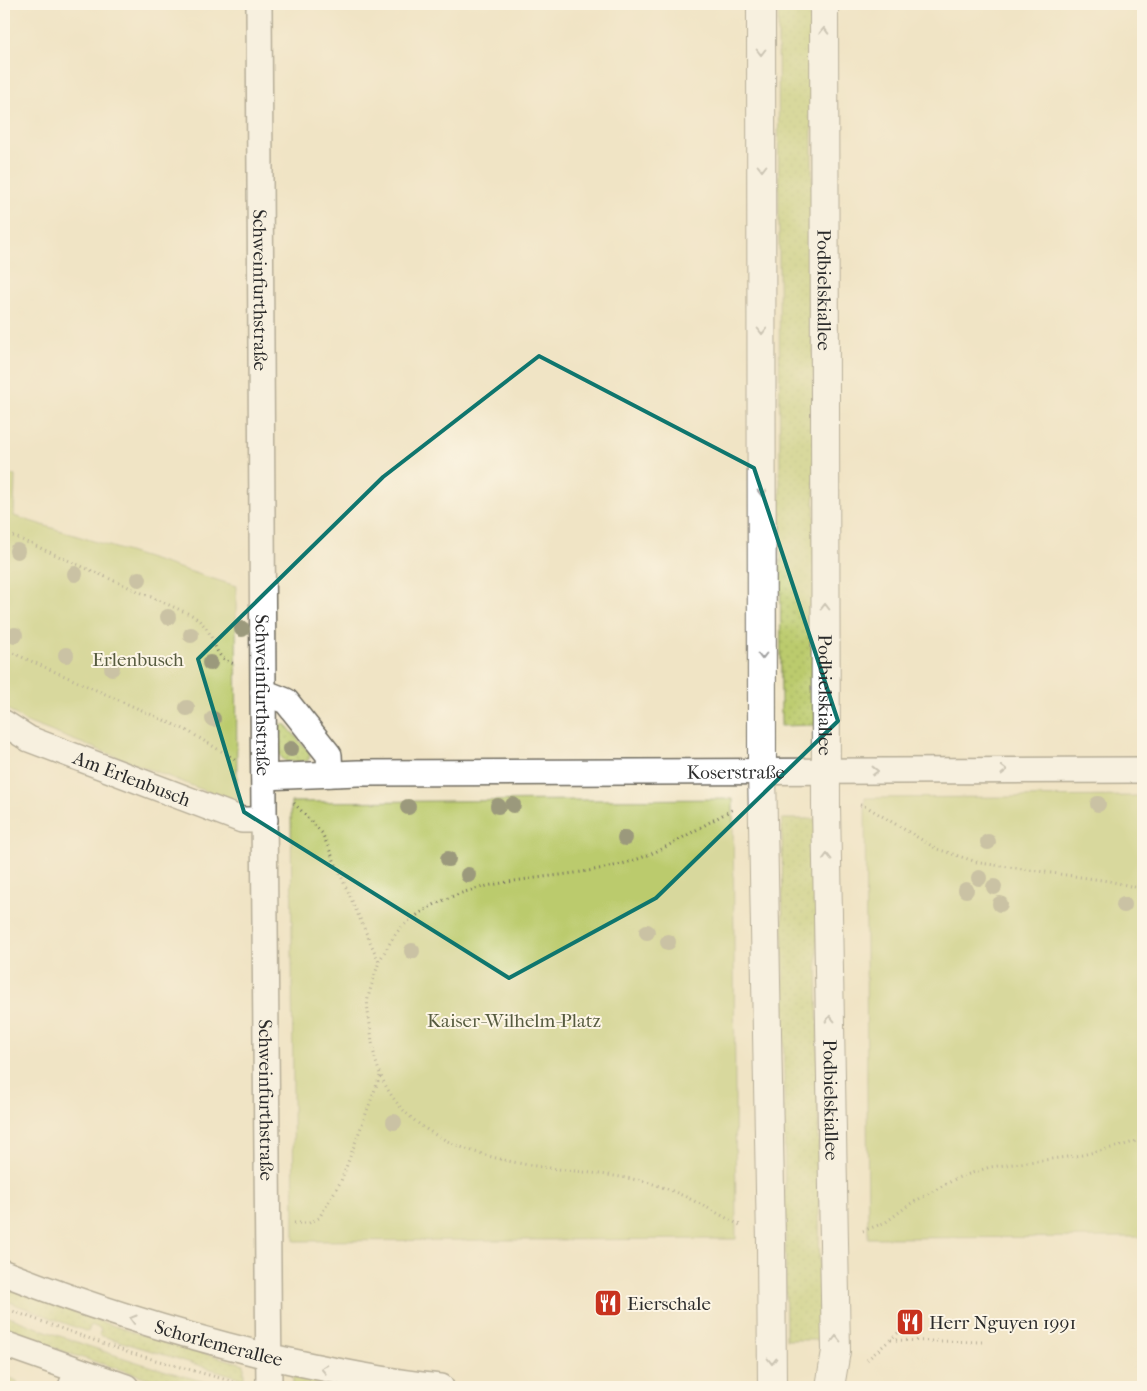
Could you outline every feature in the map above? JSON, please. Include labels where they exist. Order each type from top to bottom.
[{"type":"street","name":"Schweinfurthstraße","points":[[259,4],[269,1387]]},
{"type":"street","points":[[761,4],[762,772],[772,1387]]},
{"type":"street","name":"Podbielskiallee","points":[[824,4],[826,771],[836,1324],[836,1351],[830,1387]]},
{"type":"street","points":[[263,692],[286,701],[330,755],[330,774]]},
{"type":"street","name":"Am Erlenbusch","points":[[4,723],[29,739],[242,820],[265,820]]},
{"type":"street","name":"Koserstraße","points":[[264,777],[330,774],[1143,770]]},
{"type":"street","name":"Schorlemerallee","points":[[4,1273],[86,1304],[182,1334],[349,1374],[408,1384],[442,1387]]},
{"type":"street","points":[[4,1344],[68,1378],[126,1387]]},
{"type":"path","points":[[4,532],[194,616],[206,628],[218,654],[225,661],[243,666]]},
{"type":"path","points":[[4,649],[186,730],[241,763]]},
{"type":"path","points":[[293,801],[322,833],[379,962]]},
{"type":"path","points":[[860,805],[867,807],[937,849],[980,863],[1110,880],[1143,889]]},
{"type":"path","points":[[739,807],[706,823],[661,850],[632,861],[592,870],[510,881],[466,890],[433,904],[401,928],[379,962],[368,1000],[372,1052],[388,1091],[405,1112],[440,1138],[477,1153],[519,1163],[644,1182],[678,1194],[742,1227]]},
{"type":"path","points":[[289,1222],[309,1223],[319,1218],[341,1181],[380,1075]]},
{"type":"path","points":[[862,1231],[886,1222],[910,1204],[957,1178],[990,1167],[1082,1155],[1143,1139]]},
{"type":"path","points":[[4,1308],[127,1352],[244,1385]]},
{"type":"path","points":[[867,1360],[899,1332]]},
{"type":"path","points":[[891,1340],[982,1342]]},
{"type":"highlighted area","points":[[539,356],[754,468],[838,721],[656,898],[509,978],[244,812],[198,659],[383,477]]},
{"type":"green space","points":[[778,4],[811,4],[816,725],[781,726]]},
{"type":"green space","name":"Erlenbusch","points":[[4,472],[15,476],[14,516],[236,586],[237,803],[24,721],[4,706]]},
{"type":"green space","points":[[281,724],[286,725],[309,752],[310,757],[308,761],[287,762],[280,755],[277,742],[278,728]]},
{"type":"green space","points":[[1143,796],[1143,1237],[868,1238],[865,798]]},
{"type":"green space","name":"Kaiser-Wilhelm-Platz","points":[[733,799],[736,1239],[294,1241],[291,802]]},
{"type":"green space","points":[[782,819],[816,819],[820,1340],[786,1340]]},
{"type":"green space","points":[[4,1286],[123,1329],[244,1364],[244,1379],[99,1335],[101,1329],[91,1325],[88,1332],[4,1300]]},
{"type":"green space","points":[[4,1315],[113,1354],[225,1387],[177,1387],[70,1354],[4,1330]]},
{"type":"green space","points":[[4,1375],[17,1381],[19,1387],[4,1387]]},
{"type":"green space","points":[[293,1376],[351,1387],[293,1387]]},
{"type":"place","name":"Eierschale","points":[[608,1303]]},
{"type":"place","name":"Herr Nguyen 1991","points":[[910,1322]]}]
